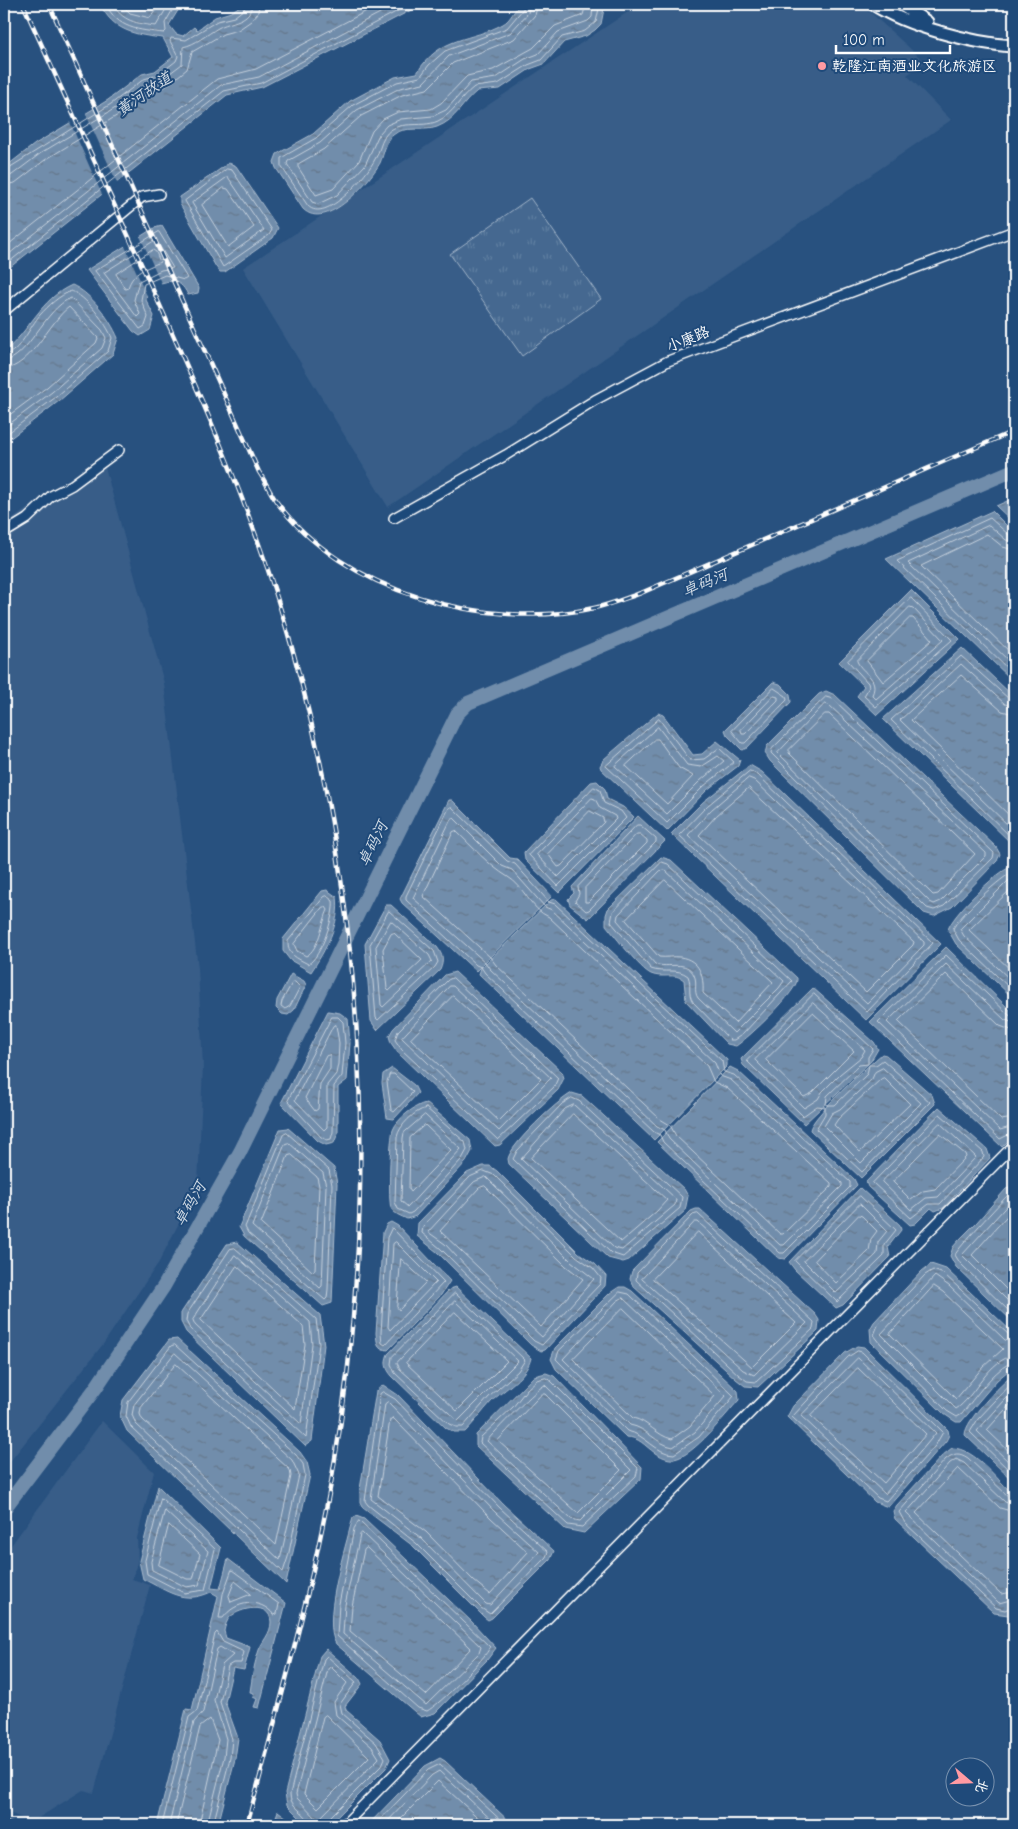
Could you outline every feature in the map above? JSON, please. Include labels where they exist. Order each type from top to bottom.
[{"type":"main road","points":[[873,4],[895,16],[943,32],[974,41],[1014,46]]},
{"type":"main road","points":[[900,4],[943,32]]},
{"type":"street","points":[[4,310],[142,197],[159,194]]},
{"type":"street","name":"小康路","points":[[394,518],[506,455],[595,400],[668,361],[1014,231]]},
{"type":"street","points":[[4,533],[27,519],[51,496],[72,485],[119,450]]},
{"type":"street","points":[[344,1825],[1014,1146]]},
{"type":"shaded area","points":[[640,4],[861,4],[925,62],[907,75],[951,120],[388,507],[243,268]]},
{"type":"shaded area","points":[[102,456],[164,683],[198,968],[203,1066],[198,1186],[159,1262],[104,1343],[4,1469],[4,525]]},
{"type":"shaded area","points":[[102,1421],[154,1472],[137,1538],[138,1560],[132,1579],[150,1585],[94,1793],[83,1790],[32,1822],[4,1811],[4,1555]]},
{"type":"green space","points":[[530,198],[601,299],[522,356],[450,254]]},
{"type":"water","name":"黄河故道","points":[[100,4],[182,4],[169,25],[176,34],[183,36],[194,27],[197,30],[215,17],[231,12],[243,4],[423,4],[262,87],[227,95],[4,272],[4,168],[35,144],[108,100],[142,74],[155,71],[173,57],[163,38],[134,33],[118,26],[105,13]]},
{"type":"water","points":[[521,4],[605,4],[601,24],[595,30],[586,36],[564,42],[544,64],[530,69],[500,89],[477,91],[444,124],[432,128],[403,130],[393,135],[388,141],[380,163],[367,181],[335,210],[323,214],[312,214],[303,209],[276,168],[274,162],[277,154],[313,134],[350,101],[395,77],[417,73],[426,61],[446,46],[503,24]]},
{"type":"water","points":[[229,163],[236,166],[278,228],[273,238],[225,272],[220,272],[180,204],[180,197]]},
{"type":"water","points":[[162,226],[199,288],[198,293],[188,295],[180,284],[171,281],[148,288],[146,300],[154,316],[150,330],[140,336],[133,331],[87,270],[154,228]]},
{"type":"water","points":[[72,285],[93,300],[110,323],[118,338],[113,354],[59,401],[4,443],[4,352],[52,298]]},
{"type":"water","points":[[1014,498],[1014,523],[996,506]]},
{"type":"water","points":[[992,511],[1014,533],[1014,682],[886,559]]},
{"type":"water","points":[[911,590],[960,639],[877,715],[857,696],[864,686],[839,662]]},
{"type":"water","points":[[962,648],[1014,697],[1014,846],[883,719]]},
{"type":"water","points":[[773,682],[780,684],[790,694],[791,702],[747,748],[742,750],[727,735],[725,730]]},
{"type":"water","points":[[826,691],[835,695],[996,847],[1000,854],[997,861],[952,907],[934,916],[924,913],[770,761],[765,753],[767,746],[819,694]]},
{"type":"water","points":[[658,713],[663,715],[693,755],[702,754],[717,741],[740,760],[738,766],[707,790],[667,831],[600,766],[604,759]]},
{"type":"water","points":[[750,765],[762,772],[941,944],[866,1020],[671,834],[703,802]]},
{"type":"water","points":[[597,781],[605,789],[607,799],[623,807],[634,817],[559,893],[525,860],[524,852],[591,782]]},
{"type":"water","points":[[449,800],[452,800],[510,858],[517,859],[552,896],[476,971],[402,903],[400,899]]},
{"type":"water","points":[[638,816],[665,841],[588,919],[570,905],[568,899],[574,893],[572,887]]},
{"type":"water","points":[[661,857],[671,860],[797,978],[796,984],[782,1003],[736,1046],[727,1044],[686,1001],[684,980],[677,976],[655,975],[646,971],[606,925],[608,909]]},
{"type":"water","points":[[1011,867],[1014,868],[1014,999],[956,944],[948,930],[957,915],[975,895],[1004,870]]},
{"type":"water","points":[[327,890],[337,897],[337,917],[331,936],[311,972],[290,960],[283,951],[283,939],[322,891]]},
{"type":"water","points":[[556,899],[727,1060],[727,1066],[654,1140],[479,974],[481,968],[551,900]]},
{"type":"water","points":[[386,905],[391,905],[437,947],[442,955],[442,964],[440,970],[377,1030],[371,1021],[365,944]]},
{"type":"water","points":[[946,947],[1014,1014],[1014,1135],[1002,1147],[870,1022]]},
{"type":"water","points":[[455,972],[562,1072],[564,1078],[558,1090],[500,1145],[495,1146],[398,1053],[391,1043],[389,1036],[393,1029],[445,975]]},
{"type":"water","points":[[291,974],[304,981],[306,985],[294,1010],[288,1015],[282,1014],[276,1008],[277,1000]]},
{"type":"water","points":[[813,988],[874,1042],[878,1049],[871,1061],[804,1124],[743,1065],[741,1059]]},
{"type":"water","points":[[328,1011],[340,1013],[348,1019],[350,1043],[347,1080],[338,1087],[338,1133],[334,1143],[326,1145],[318,1141],[281,1103]]},
{"type":"water","points":[[882,1054],[886,1055],[932,1095],[935,1104],[861,1178],[810,1130],[813,1123],[830,1103]]},
{"type":"water","points":[[730,1067],[738,1071],[854,1179],[857,1185],[785,1259],[778,1258],[657,1142]]},
{"type":"water","points":[[392,1068],[414,1085],[418,1093],[394,1119],[387,1118],[382,1083],[383,1074]]},
{"type":"water","points":[[572,1093],[582,1096],[684,1189],[688,1196],[685,1211],[629,1260],[623,1262],[608,1258],[509,1164],[508,1159],[511,1152],[525,1134],[546,1113]]},
{"type":"water","points":[[426,1103],[470,1140],[472,1151],[466,1162],[416,1216],[407,1219],[392,1210],[390,1203],[392,1135],[395,1126],[402,1117]]},
{"type":"water","points":[[939,1107],[987,1149],[990,1158],[943,1208],[935,1211],[931,1208],[915,1224],[910,1225],[868,1187],[866,1182]]},
{"type":"water","points":[[288,1128],[334,1168],[337,1184],[332,1303],[323,1306],[244,1236],[239,1227],[280,1129]]},
{"type":"water","points":[[483,1166],[490,1166],[497,1171],[579,1253],[595,1264],[606,1276],[605,1286],[545,1350],[541,1351],[531,1345],[437,1252],[417,1236],[418,1223],[467,1173]]},
{"type":"water","points":[[1014,1186],[1014,1323],[956,1267],[950,1256],[953,1247],[959,1240],[1006,1189]]},
{"type":"water","points":[[860,1188],[900,1225],[901,1230],[888,1247],[890,1257],[843,1305],[836,1308],[795,1270],[789,1262]]},
{"type":"water","points":[[700,1209],[815,1314],[819,1320],[818,1331],[758,1387],[745,1386],[736,1379],[633,1286],[630,1279],[632,1271],[691,1211]]},
{"type":"water","points":[[391,1222],[398,1226],[450,1281],[441,1295],[388,1350],[378,1345],[376,1333],[383,1232],[387,1224]]},
{"type":"water","points":[[237,1242],[320,1315],[324,1345],[312,1441],[305,1446],[186,1332],[181,1322],[181,1313],[227,1244]]},
{"type":"water","points":[[931,1264],[946,1269],[1014,1334],[1014,1366],[997,1380],[961,1422],[956,1422],[944,1414],[871,1342],[870,1329],[874,1322],[922,1271]]},
{"type":"water","points":[[456,1287],[531,1358],[529,1365],[520,1377],[491,1402],[465,1432],[454,1432],[446,1428],[392,1376],[386,1363],[388,1354],[450,1289]]},
{"type":"water","points":[[619,1287],[625,1287],[632,1291],[738,1391],[739,1400],[709,1434],[691,1451],[674,1459],[669,1459],[655,1453],[638,1440],[626,1437],[556,1369],[551,1359],[555,1348],[610,1293]]},
{"type":"water","points":[[177,1339],[300,1452],[307,1462],[310,1475],[286,1584],[127,1431],[120,1416],[123,1400],[169,1340]]},
{"type":"water","points":[[857,1346],[864,1347],[948,1430],[949,1435],[946,1441],[888,1507],[875,1502],[787,1417],[793,1406],[845,1353]]},
{"type":"water","points":[[546,1373],[554,1376],[642,1467],[641,1479],[584,1533],[565,1529],[476,1446],[476,1435],[534,1376]]},
{"type":"water","points":[[1014,1374],[1014,1482],[965,1435],[977,1412]]},
{"type":"water","points":[[383,1385],[398,1395],[504,1505],[554,1551],[550,1560],[488,1620],[413,1546],[363,1508],[360,1502],[360,1489],[376,1391]]},
{"type":"water","points":[[952,1448],[961,1449],[978,1459],[1014,1495],[1014,1609],[1008,1615],[994,1613],[895,1519],[893,1511],[897,1505],[943,1455]]},
{"type":"water","points":[[158,1486],[221,1548],[211,1588],[220,1589],[228,1559],[286,1603],[259,1708],[254,1707],[257,1699],[253,1697],[254,1693],[250,1692],[257,1655],[271,1626],[269,1615],[266,1611],[260,1609],[247,1609],[230,1617],[225,1627],[226,1638],[250,1647],[244,1670],[233,1668],[225,1702],[238,1738],[235,1759],[218,1825],[157,1825],[186,1709],[192,1710],[218,1596],[211,1592],[201,1596],[184,1597],[168,1592],[143,1579],[139,1561]]},
{"type":"water","points":[[356,1516],[364,1519],[472,1622],[496,1648],[487,1660],[435,1713],[421,1717],[336,1644],[332,1634],[333,1604],[339,1570],[353,1518]]},
{"type":"water","points":[[326,1649],[359,1678],[362,1684],[345,1706],[346,1710],[380,1740],[390,1759],[386,1768],[329,1825],[307,1825],[287,1805],[285,1793],[320,1656]]},
{"type":"water","points":[[440,1758],[513,1825],[368,1825],[425,1766]]},
{"type":"water","points":[[278,1811],[296,1825],[273,1825]]},
{"type":"pier","points":[[84,110],[118,185],[103,197],[69,120]]},
{"type":"pier","points":[[139,234],[162,285],[150,290],[148,298],[124,244]]},
{"type":"waterway","name":"卓码河","points":[[4,1509],[95,1389],[164,1286],[240,1152],[457,714],[468,703],[1014,470]]},
{"type":"waterway","points":[[4,1821],[15,1825]]},
{"type":"railway","points":[[23,4],[206,411],[240,492],[270,575],[311,723],[333,830],[349,938],[358,1047],[360,1156],[357,1266],[347,1375],[323,1526],[292,1655],[247,1825]]},
{"type":"railway","points":[[49,4],[259,472],[276,501],[305,533],[339,560],[378,581],[420,598],[464,609],[509,614],[552,614],[600,607],[641,593],[1014,431]]},
{"type":"place","name":"乾隆江南酒业文化旅游区","points":[[822,66]]}]
